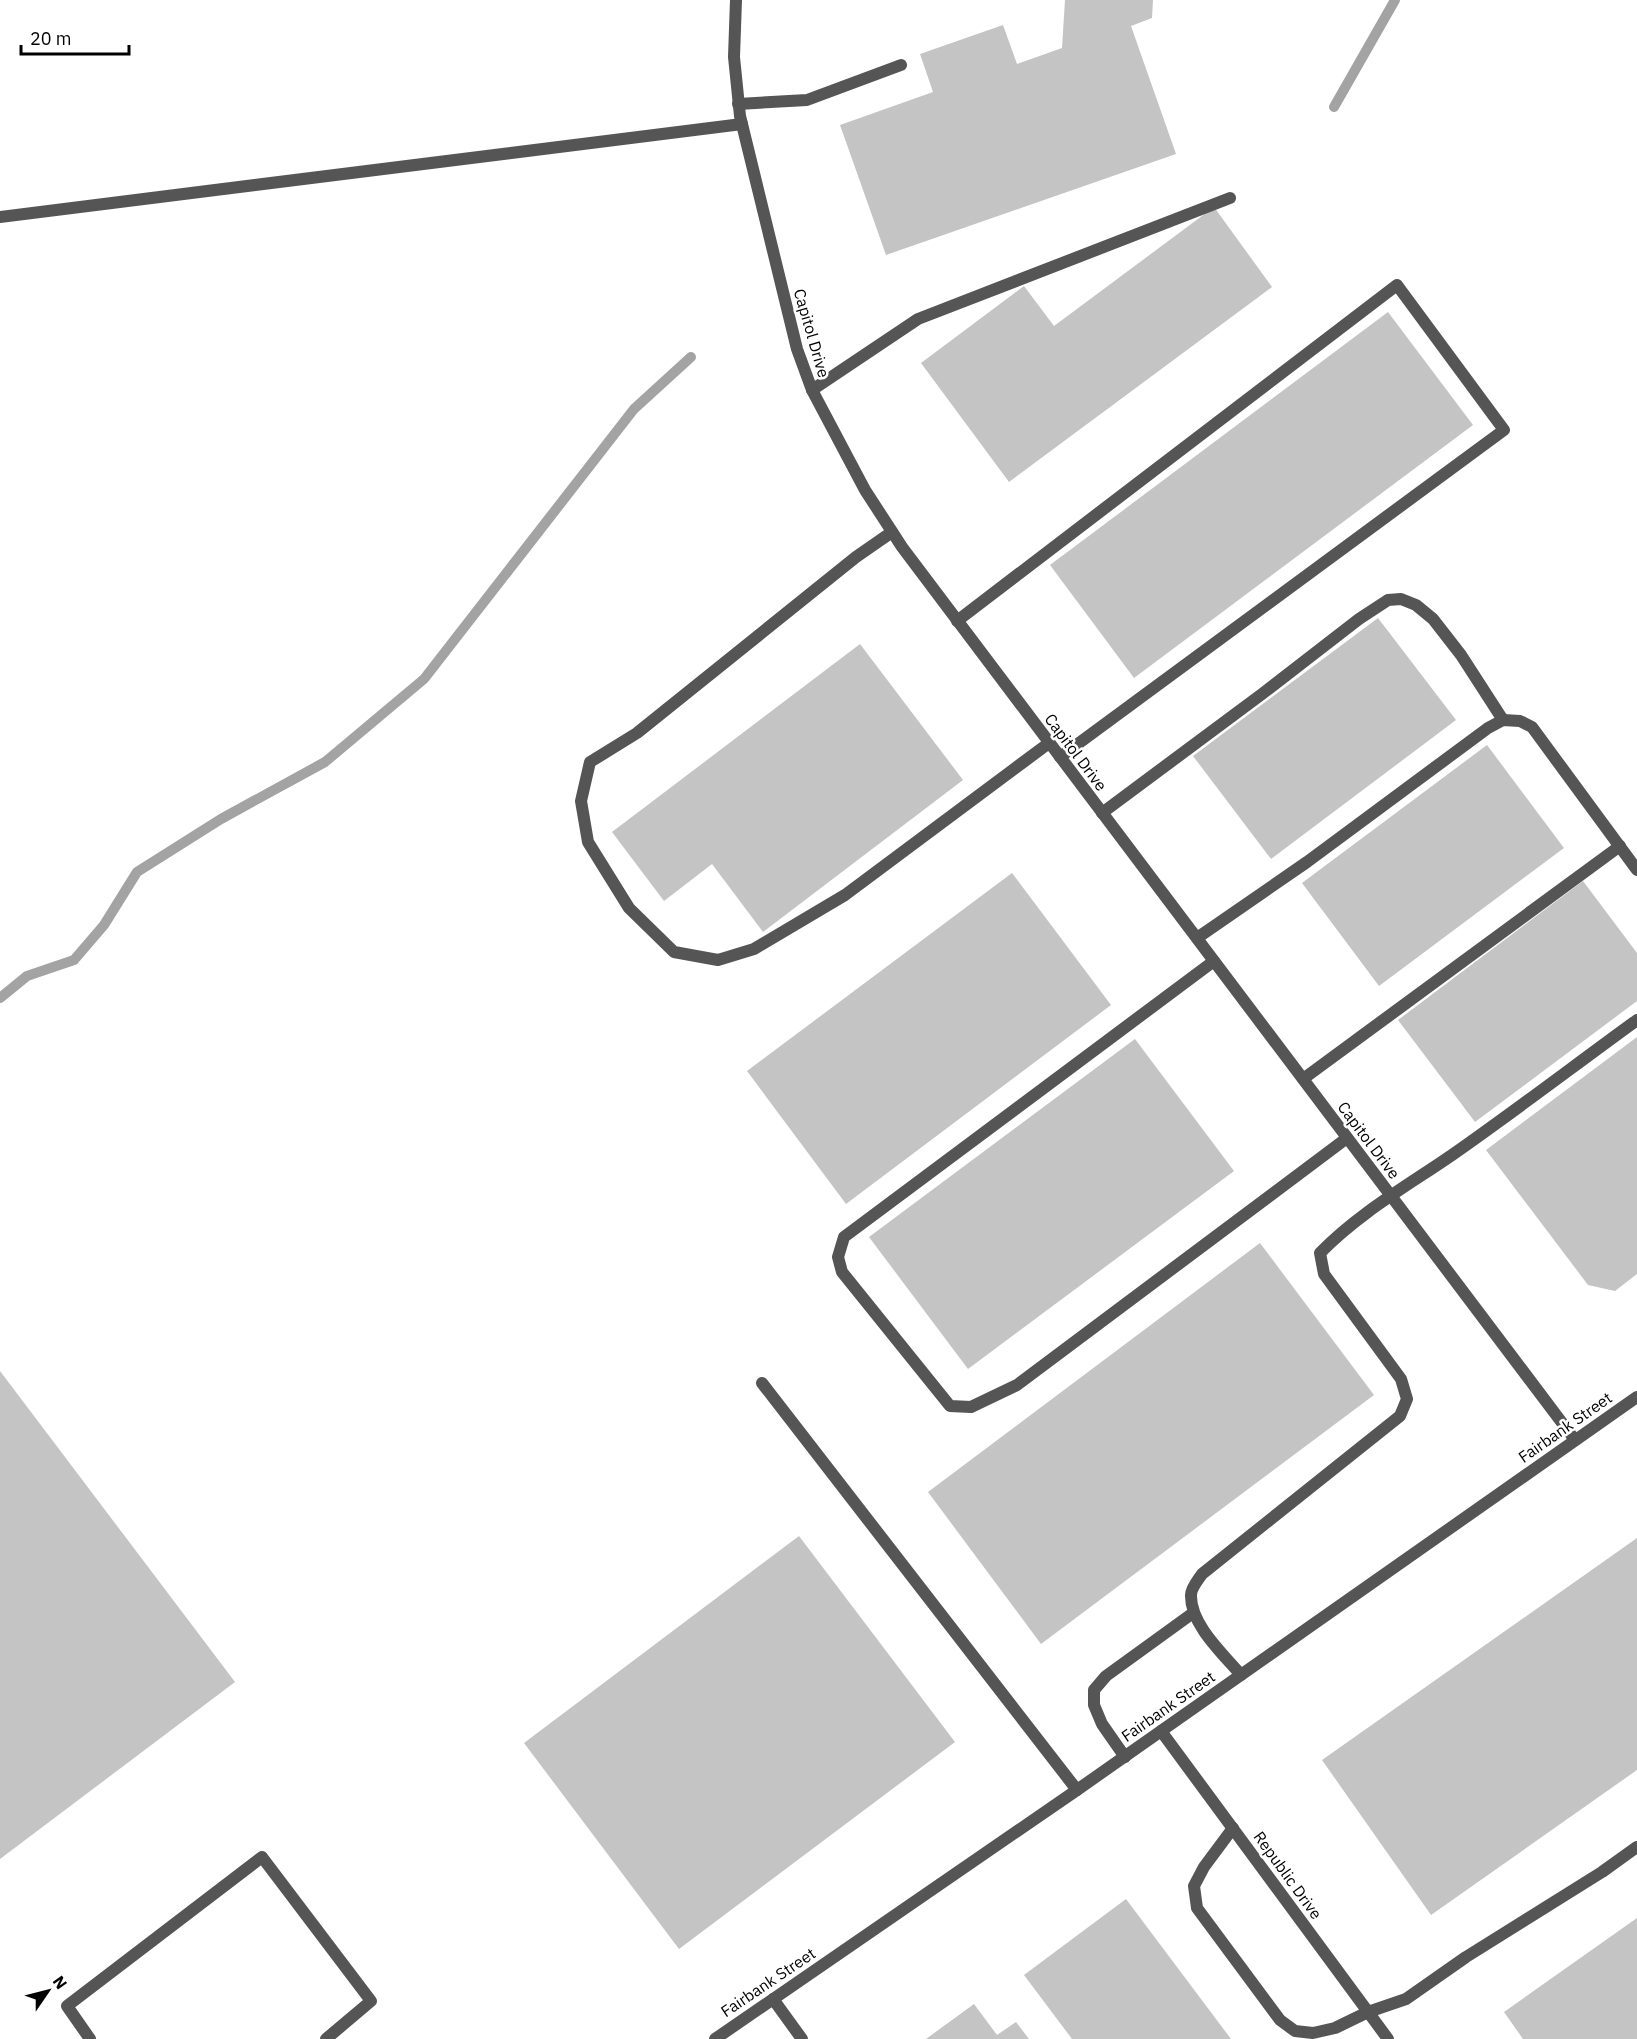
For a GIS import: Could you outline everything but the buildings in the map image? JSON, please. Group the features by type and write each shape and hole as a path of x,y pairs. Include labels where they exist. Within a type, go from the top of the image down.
{"street":[{"name":"Capitol Drive","path":"736,0 734,57 738,104 797,349 812,390 865,490 892,532 957,621 1575,1440"},
{"path":"738,104 807,100 901,65"},
{"path":"0,217 742,124"},
{"path":"812,390 918,319 1230,198"},
{"path":"957,621 1397,285 1504,430 1060,757"},
{"path":"892,532 856,556 637,732 590,762 581,801 588,842 629,908 674,952 718,960 754,949 845,895 1049,743"},
{"path":"1102,813 1359,619 1388,600 1401,599 1416,605 1433,619 1461,655 1503,720"},
{"path":"1197,938 1307,862 1466,743 1503,720 1520,721 1532,727 1637,870"},
{"path":"1303,1079 1620,846"},
{"path":"1214,961 844,1237 838,1257 842,1272 950,1406 971,1407 1017,1385 1347,1138"},
{"path":"1241,1675 1212,1642 1193,1613 1190,1592 1202,1574 1400,1416 1407,1399 1401,1379 1324,1274 1320,1252 1390,1195 1452,1155 1637,1020"},
{"path":"762,1383 1077,1790"},
{"name":"Fairbank Street","path":"715,2039 1125,1757 1637,1397"},
{"path":"1125,1757 1102,1724 1094,1705 1094,1690 1106,1676 1193,1613"},
{"name":"Republic Drive","path":"1161,1731 1388,2039"},
{"path":"1233,1828 1204,1867 1194,1886 1197,1908 1280,2020 1295,2031 1313,2033 1335,2028 1368,2012 1406,1999 1637,1847"},
{"path":"90,2039 67,2006 262,1857 371,2001 326,2039"},
{"path":"773,1999 802,2039"}],"waterway":[{"path":"1334,107 1395,0"},
{"path":"0,998 27,976 74,960 104,925 137,872 221,819 325,762 424,679 634,409 691,357"}]}
